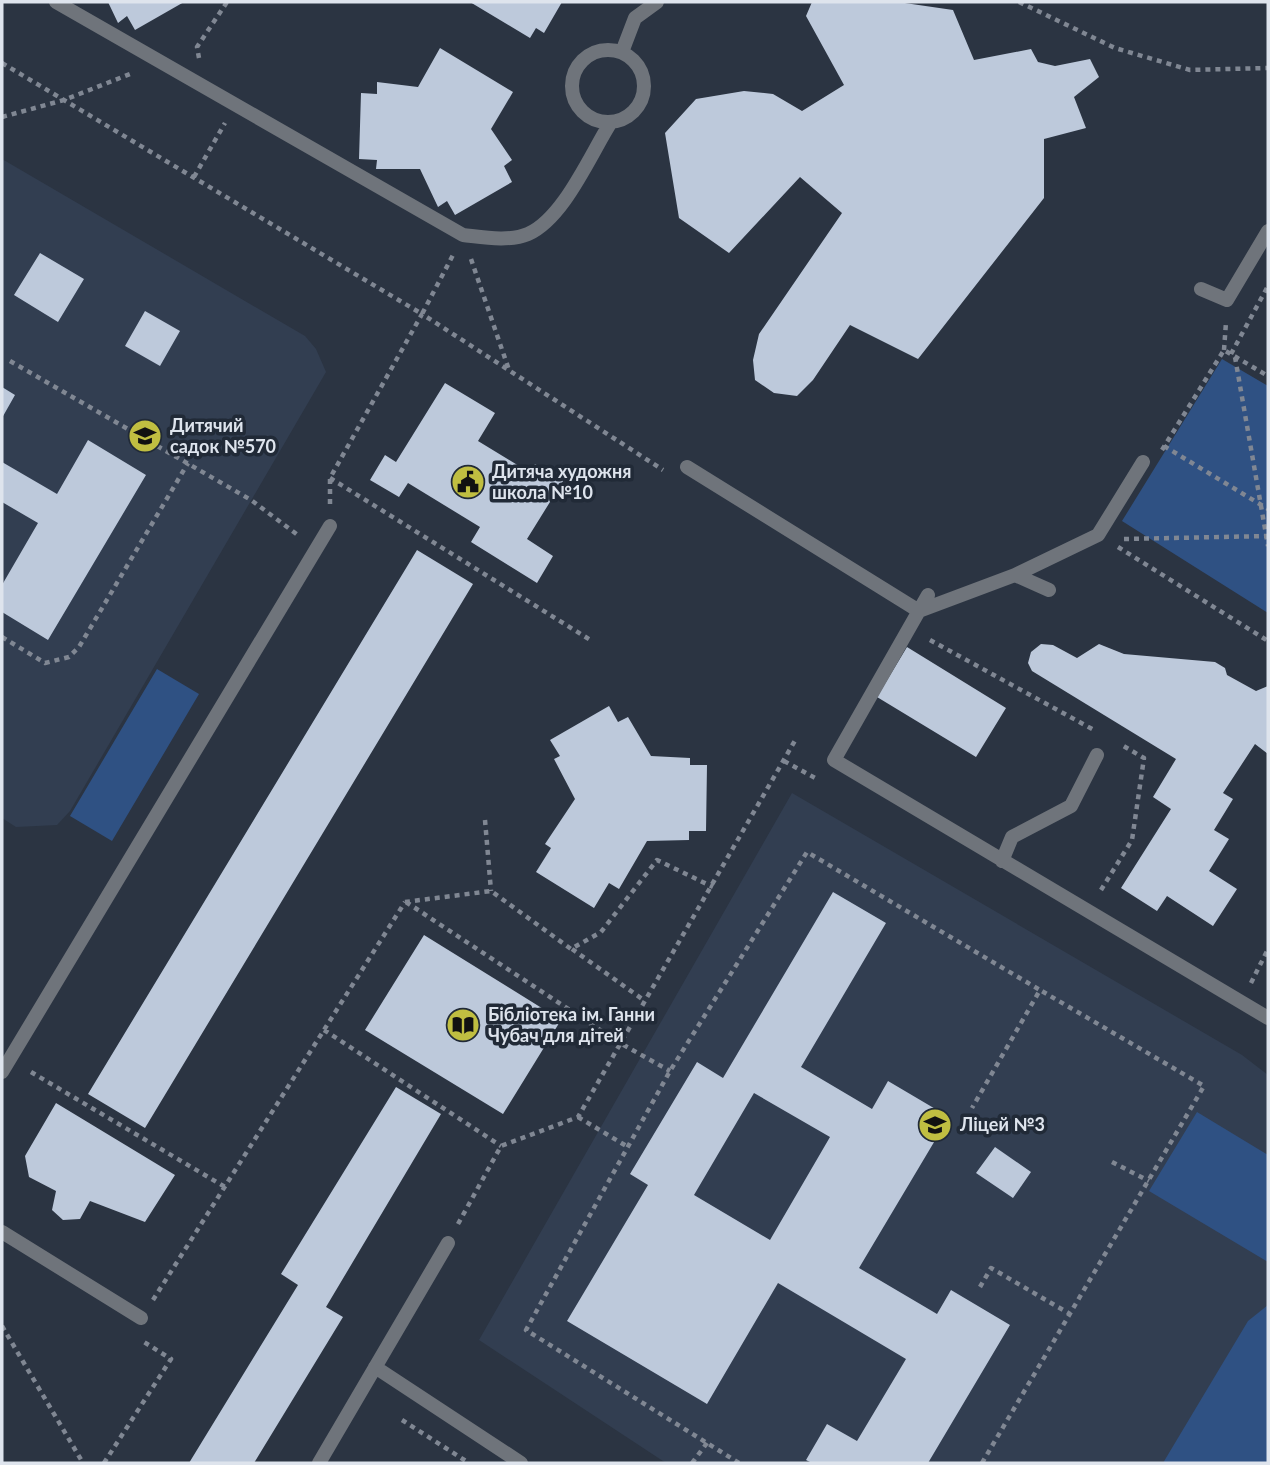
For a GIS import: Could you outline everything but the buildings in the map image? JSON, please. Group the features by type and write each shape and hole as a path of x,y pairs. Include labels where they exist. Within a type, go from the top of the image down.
{"lane":[{"path":"57,2 463,235 497,238 527,234 538,227 558,211 611,122 632,113 644,91 641,68 622,52 601,50 581,61 572,84 577,104 585,114 611,122"},
{"path":"622,52 635,18 657,2"},
{"path":"1201,289 1227,300 1268,231"},
{"path":"919,611 1015,575 1098,535 1150,460"},
{"path":"687,467 919,611"},
{"path":"4,1062 330,526"},
{"path":"1015,575 1049,590"},
{"path":"928,595 834,760 1268,1018"},
{"path":"1002,861 1012,837 1071,806 1097,755"},
{"path":"2,1232 141,1318"},
{"path":"319,1463 448,1243"},
{"path":"374,1367 521,1463"}],"path":[{"path":"1019,2 1115,48 1190,70 1268,68"},
{"path":"2,117 64,100 161,61"},
{"path":"2,63 422,314 463,235"},
{"path":"463,235 509,370"},
{"path":"1268,286 1233,355 1268,546"},
{"path":"1150,460 1164,446 1224,350 1268,376"},
{"path":"10,360 251,500 317,548"},
{"path":"1164,446 1268,509"},
{"path":"2,637 45,663 69,657 79,647 188,463"},
{"path":"330,478 592,641"},
{"path":"1119,539 1267,536"},
{"path":"1117,547 1268,641"},
{"path":"909,628 1097,732"},
{"path":"448,1243 501,1146 578,1117 713,887 797,737"},
{"path":"1099,892 1132,840 1144,758 1108,738"},
{"path":"785,761 824,783"},
{"path":"485,820 491,891"},
{"path":"739,1463 526,1330 670,1071 807,852 1204,1086 982,1463"},
{"path":"571,948 601,932 657,860 713,887"},
{"path":"405,902 491,891 645,1002"},
{"path":"104,1463 171,1359 131,1334 405,902"},
{"path":"405,902 620,1043 670,1071"},
{"path":"1250,984 1268,950"},
{"path":"972,1108 1040,990"},
{"path":"324,1030 501,1146"},
{"path":"4,1062 225,1187"},
{"path":"578,1117 628,1147"},
{"path":"1112,1162 1149,1181"},
{"path":"980,1287 991,1268 1070,1314"},
{"path":"2,1326 83,1463"},
{"path":"402,1420 469,1463"},
{"path":"692,1463 707,1443"}],"shaded area":[{"name":"Дитячий садок №570","path":"2,159 305,336 316,349 326,372 70,811 57,825 16,827 2,818"},
{"path":"1222,359 1268,386 1268,613 1122,521"},
{"path":"157,669 199,694 112,841 70,816"},
{"name":"Ліцей №3","path":"792,793 1242,1055 1268,1075 1268,1463 666,1463 479,1340"},
{"path":"1197,1112 1268,1155 1268,1262 1149,1191"},
{"path":"1268,1305 1268,1463 1163,1463 1248,1321"}],"place":[{"name":"Дитячий садок №570","path":"145,436"},
{"name":"Дитяча художня школа №10","path":"468,482"},
{"name":"Бібліотека ім. Ганни Чубач для дітей","path":"463,1025"},
{"name":"Ліцей №3","path":"935,1125"}]}
